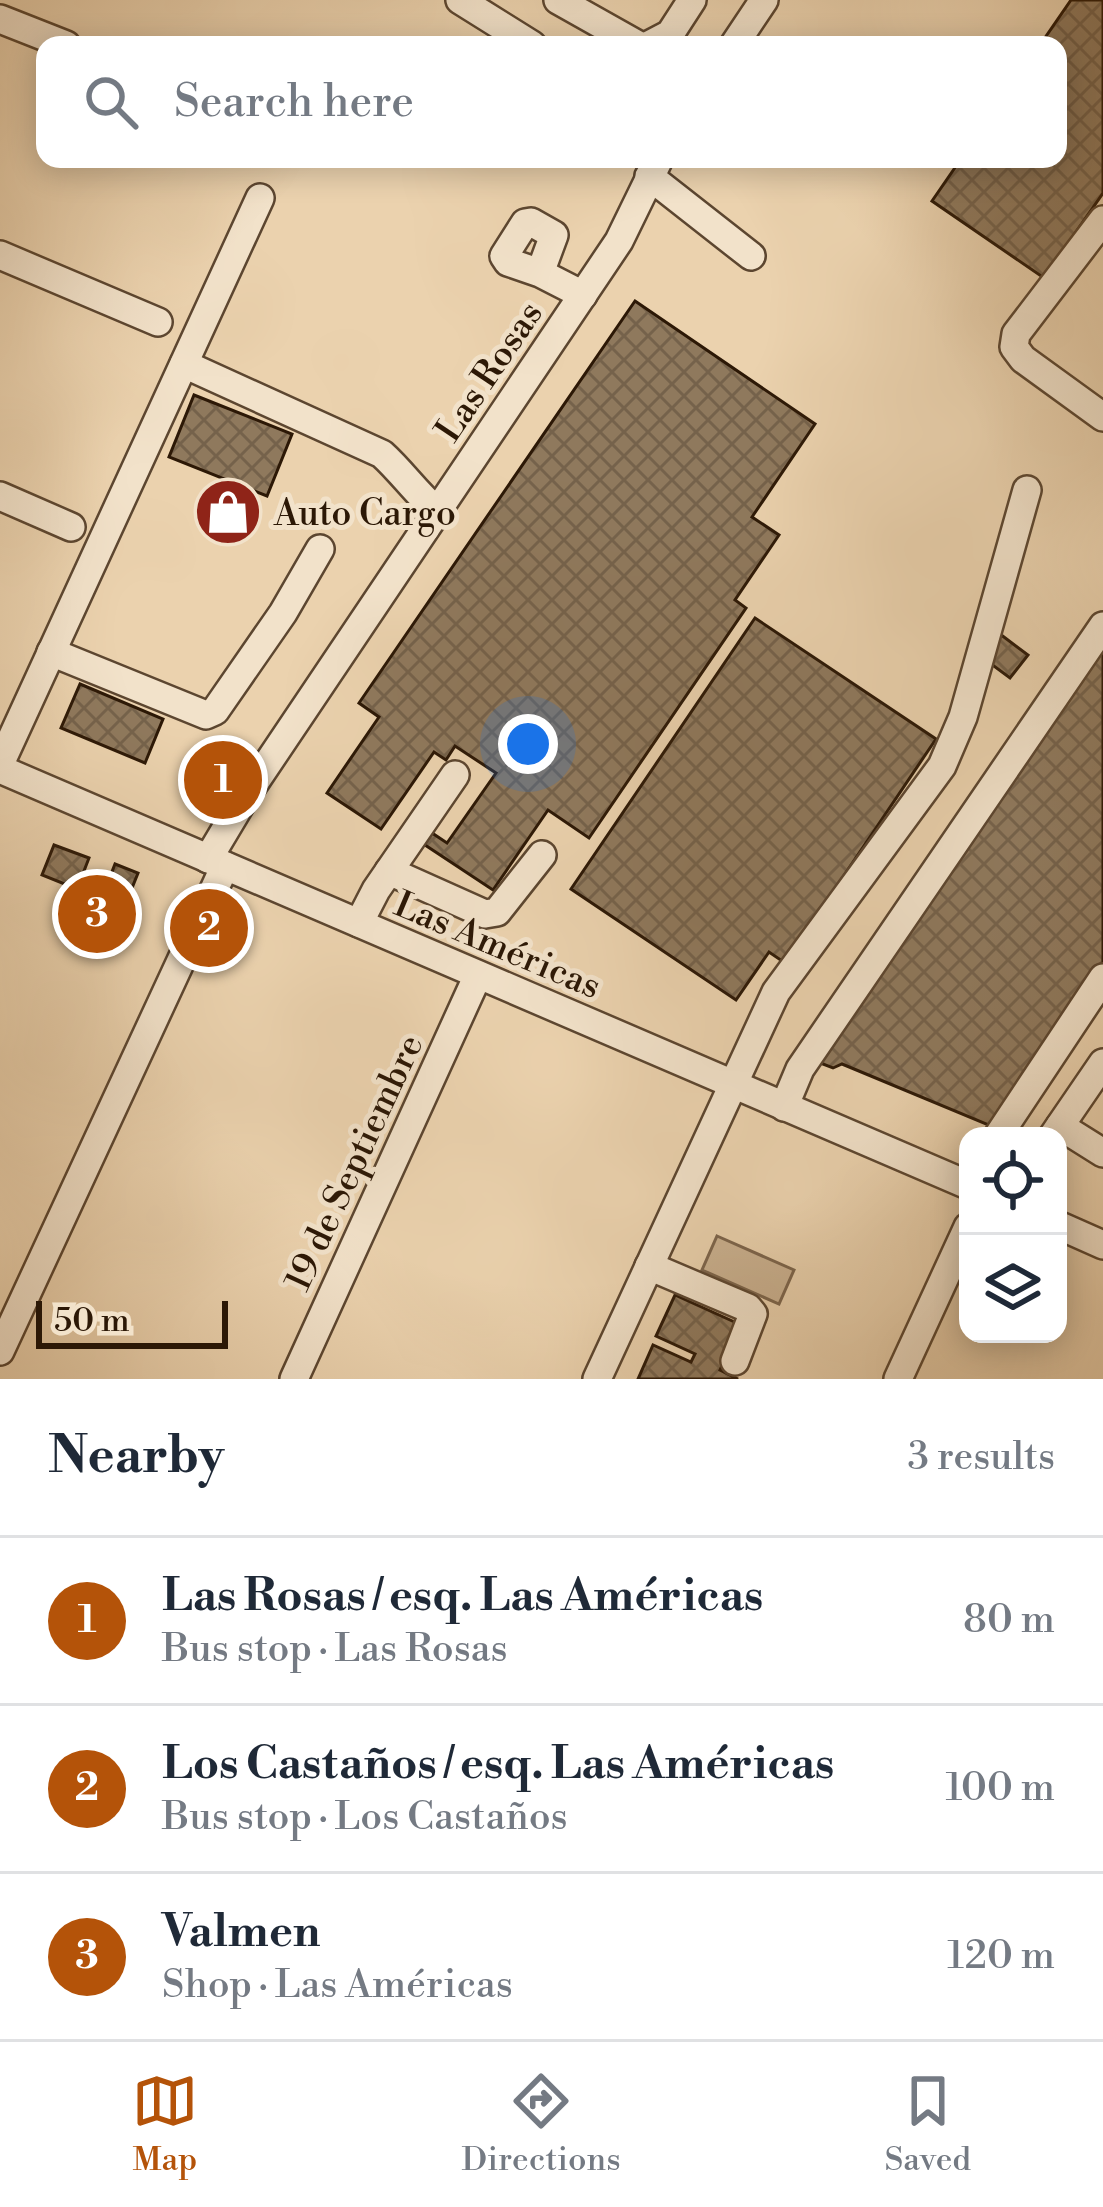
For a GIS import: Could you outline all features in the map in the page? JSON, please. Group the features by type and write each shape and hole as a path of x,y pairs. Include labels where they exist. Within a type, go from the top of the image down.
{"street":[{"path":"460,0 518,36"},
{"path":"559,0 622,36"},
{"path":"666,36 692,0"},
{"path":"740,36 764,0"},
{"path":"0,19 43,36"},
{"name":"Las Rosas","path":"0,1351 244,797 619,241 654,168"},
{"path":"655,168 751,256"},
{"path":"0,767 260,198"},
{"path":"1103,220 1016,334 1014,347 1023,359 1103,417"},
{"path":"0,256 158,322"},
{"path":"540,273 583,295"},
{"path":"184,364 382,454 436,511"},
{"path":"597,1379 776,992 943,766 963,717 969,682 1027,490"},
{"path":"0,496 71,527"},
{"path":"51,652 206,715 215,712 320,549"},
{"path":"784,1107 800,1069 1103,626"},
{"name":"Las Américas","path":"0,767 959,1179"},
{"path":"359,923 388,871 455,775"},
{"path":"388,871 485,914 497,912 542,856"},
{"name":"19 de Septiembre","path":"294,1379 478,975"},
{"path":"1004,1127 1103,978"},
{"path":"1059,1127 1103,1063"},
{"path":"1067,1136 1103,1153"},
{"path":"1067,1229 1103,1245"},
{"path":"898,1379 964,1235"},
{"path":"649,1266 748,1308 753,1314 735,1360"}],"shaded area":[{"path":"717,1236 794,1270 779,1304 702,1270"}],"building":[{"path":"1071,0 1103,0 1103,193 1044,278 932,201 955,168 1067,168 1067,36 1046,36"},
{"path":"635,301 815,424 752,517 779,535 735,600 746,608 589,838 548,810 493,890 422,843 429,831 447,843 496,773 455,746 446,760 434,752 381,829 327,793 379,717 359,703"},
{"path":"194,395 292,434 267,496 169,457"},
{"path":"755,618 936,739 785,963 769,952 736,1000 571,889"},
{"path":"1000,634 1028,655 1010,678 983,658"},
{"path":"1103,641 1103,974 999,1127 842,1064 833,1068 815,1061"},
{"path":"80,684 163,719 145,763 61,728"},
{"path":"54,845 89,858 77,889 42,875"},
{"path":"115,864 138,873 109,945 66,928 81,891 101,900"},
{"path":"675,1295 741,1325 720,1370 738,1379 638,1379 653,1345 691,1362 695,1354 656,1336"}],"place":[{"name":"Auto Cargo","path":"228,512"},
{"name":"Las Rosas / esq. Las Américas","path":"223,780"},
{"name":"Valmen","path":"97,914"},
{"name":"Los Castaños / esq. Las Américas","path":"209,928"}]}
